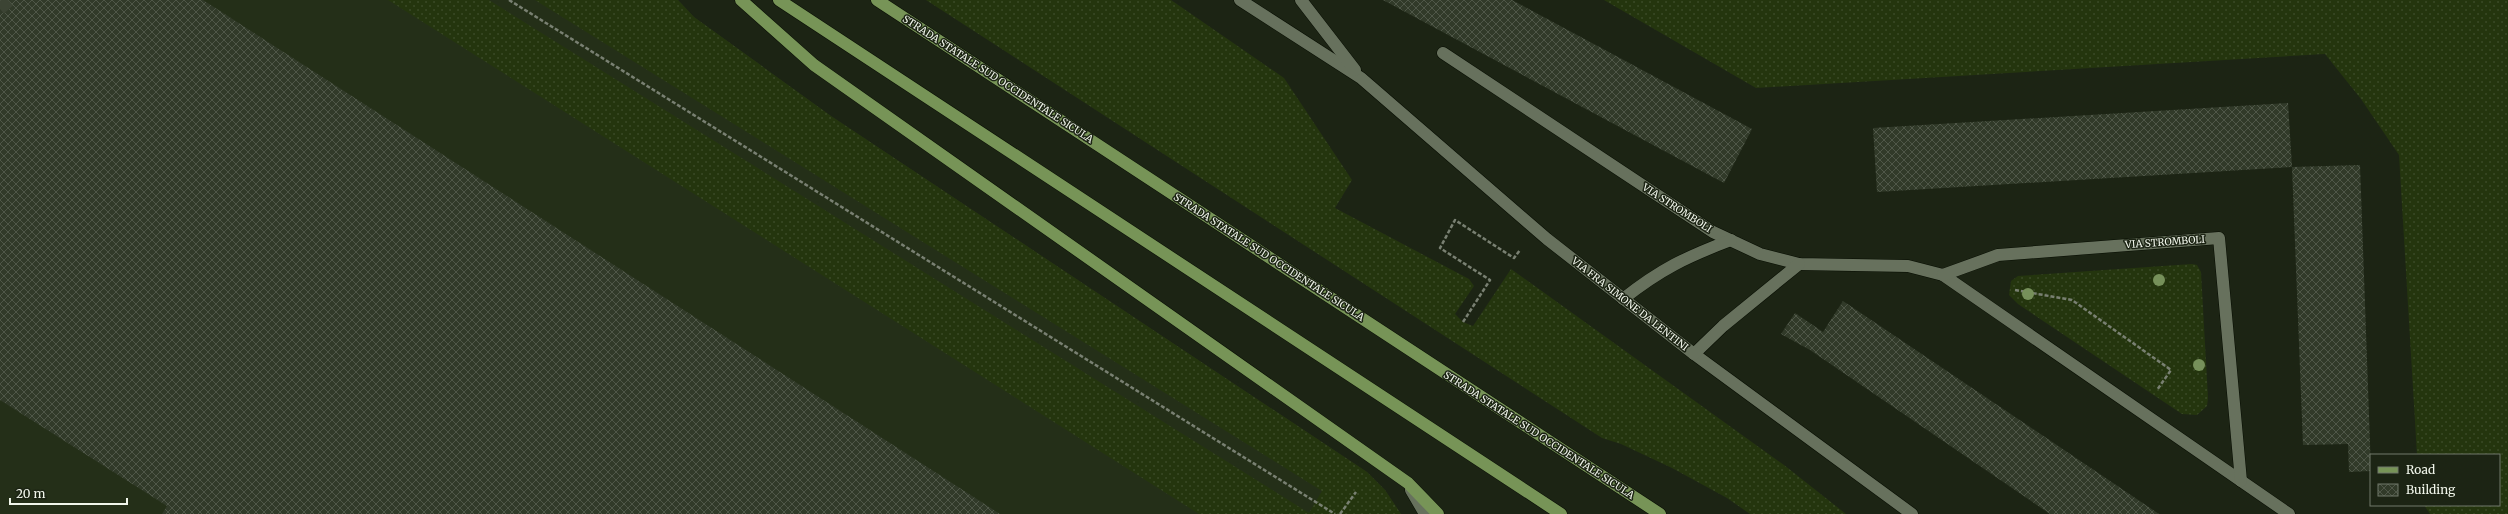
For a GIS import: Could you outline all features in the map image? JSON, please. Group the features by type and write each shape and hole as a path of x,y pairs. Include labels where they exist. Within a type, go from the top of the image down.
{"main road":[{"path":"741,0 814,65 1408,483 1438,514"},
{"path":"779,0 1561,514"},
{"name":"STRADA STATALE SUD OCCIDENTALE SICULA","path":"877,0 1660,514"}],"street":[{"path":"1240,0 1361,78"},
{"path":"1301,0 1361,78"},
{"name":"VIA STROMBOLI","path":"1443,53 1713,232 1760,254 1799,264 1908,266 1943,275 2289,514"},
{"name":"VIA FRA SIMONE DA LENTINI","path":"1361,78 1535,228 1623,299 1694,354 1912,514"},
{"name":"VIA STROMBOLI","path":"1943,275 1998,255 2219,238 2241,481"},
{"path":"1623,299 1654,274 1689,256 1731,240"},
{"path":"1694,354 1723,326 1799,264"},
{"path":"1408,483 1425,514"}],"path":[{"path":"509,0 1335,514"},
{"path":"1462,322 1490,280 1440,248 1455,220 1514,258 1535,228"},
{"path":"2008,289 2072,300 2170,370"},
{"path":"1340,514 1356,492"}],"shaded area":[{"path":"0,0 678,0 694,17 831,116 1367,472 1385,490 1401,514 0,514"},
{"path":"388,0 489,0 1309,513 1322,491 535,0 678,0 694,17 831,116 1367,472 1385,490 1401,514 1199,514"},
{"path":"926,0 1171,0 1284,78 1352,180 1335,208 1469,279 1474,286 1455,314 1463,322 1473,326 1511,269 1784,465 1846,514 1750,514 1727,498 1672,468 1621,444 1602,438"},
{"path":"1604,0 2508,0 2508,514 2430,514 2425,506 2500,506 2500,454 2417,454 2399,155 2361,99 2325,54 1756,88"},
{"path":"2192,264 2197,265 2201,272 2208,398 2207,406 2197,415 2182,414 2018,304 2009,295 2011,281 2018,276"}],"building":[{"path":"0,0 203,0 1000,514 162,514 167,506 0,400"},
{"path":"1383,0 1512,0 1752,129 1724,183"},
{"path":"2288,103 2292,167 1877,192 1873,128"},
{"path":"2360,165 2370,471 2349,472 2348,444 2303,445 2292,167"},
{"path":"1843,301 2159,514 2050,514 1810,350 1781,334 1795,313 1823,332"}],"tunnel":[{"path":"0,9 10,0"}]}
